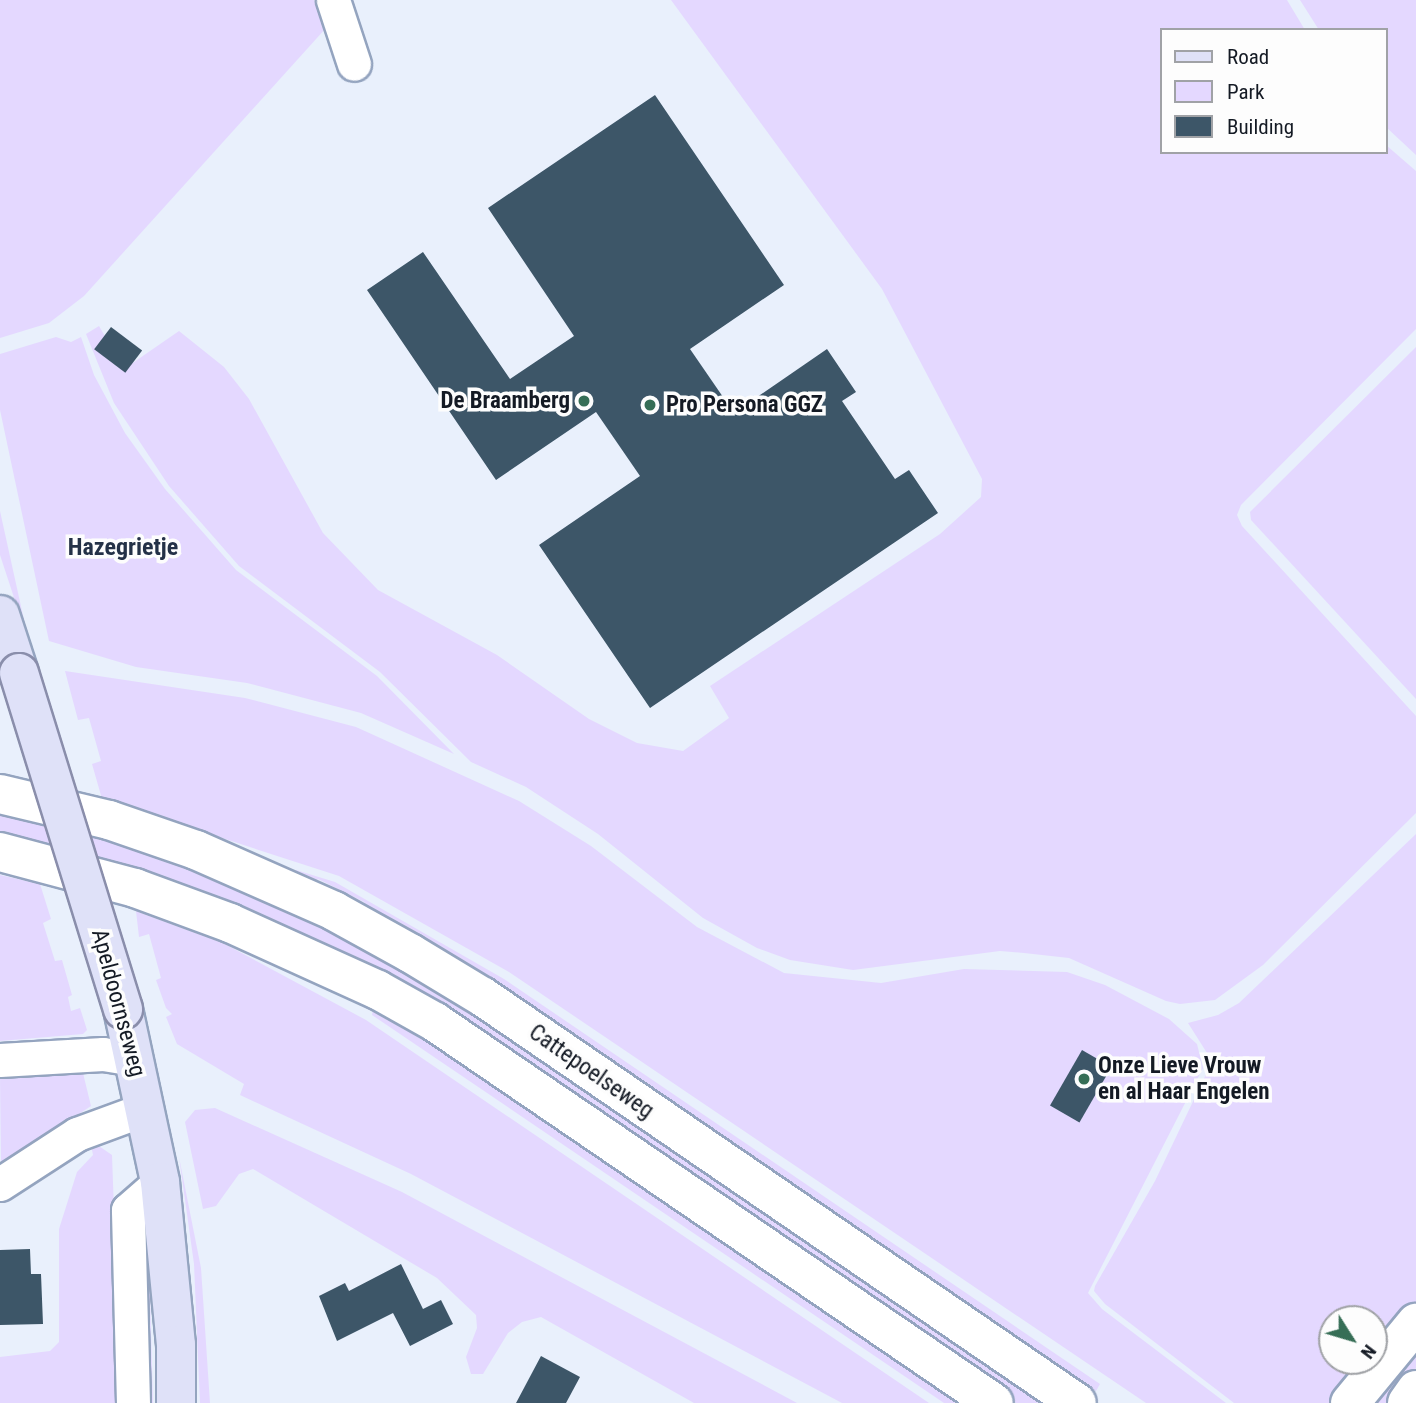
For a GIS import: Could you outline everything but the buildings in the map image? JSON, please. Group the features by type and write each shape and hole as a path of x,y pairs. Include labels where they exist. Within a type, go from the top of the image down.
{"main road":[{"name":"Apeldoornseweg","path":"0,615 123,1009 160,1182 176,1345 176,1403"}],"street":[{"path":"333,0 354,64"},
{"name":"Cattepoelseweg","path":"0,794 69,810 196,850 334,911 410,953 483,997 1077,1403"},
{"path":"69,810 75,870"},
{"name":"Cattepoelseweg","path":"0,852 75,870 243,928 435,1022 994,1403"},
{"path":"0,1060 103,1054 134,1059"},
{"path":"0,1184 77,1134 145,1109"},
{"path":"133,1403 128,1210 160,1182"},
{"path":"1350,1403 1416,1323"},
{"path":"1407,1403 1416,1390"}],"green space":[{"path":"0,0 314,0 326,28 84,296 49,323 0,338"},
{"path":"671,0 1287,0 1304,28 1160,28 1160,154 1388,154 1388,147 1416,171 1416,329 1241,505 1237,515 1242,526 1416,716 1416,813 1263,965 1215,1000 1180,1004 1166,1001 1069,958 1000,951 853,970 790,960 757,948 703,918 598,834 526,787 471,762 380,672 239,566 169,486 114,403 86,334 99,326 124,369 179,331 224,367 249,399 323,533 378,590 497,655 589,719 637,743 683,751 729,718 710,686 940,534 981,497 982,479 882,289"},
{"path":"1300,0 1416,0 1416,155 1388,129 1388,28 1318,28"},
{"path":"56,337 71,342 81,337 94,375 125,433 165,489 236,570 377,676 454,754 361,713 247,683 136,667 49,641 0,410 0,354"},
{"path":"1416,347 1416,699 1251,520 1250,512"},
{"path":"0,511 24,620 27,637 0,555"},
{"path":"65,671 245,698 356,727 519,801 591,846 697,927 784,973 881,983 964,969 1067,972 1105,985 1169,1019 1197,1044 1203,1068 1088,1293 1102,1309 1226,1403 1146,1403 509,972 339,876 102,799 92,764 101,761 89,718 78,720"},
{"path":"0,810 52,823 54,853 0,841"},
{"path":"86,825 183,858 401,962 1056,1403 1016,1403 590,1112 89,862"},
{"path":"1416,834 1416,1306 1388,1339 1388,1305 1318,1305 1318,1375 1358,1375 1334,1403 1234,1403 1105,1304 1094,1291 1155,1181 1208,1070 1207,1053 1188,1023 1218,1015 1239,1003"},
{"path":"296,870 335,882 504,979 1100,1384 1096,1391 601,1052 370,917 364,902 318,879 309,889 291,879"},
{"path":"0,875 40,884 51,919 43,923 55,961 62,960 72,995 68,997 71,1011 80,1008 87,1030 83,1034 0,1041"},
{"path":"136,911 223,943 366,1020 929,1403 842,1403 411,1174 240,1095 244,1084 177,1044 166,1017 172,1014 166,1008 156,980 161,978 149,934 139,937"},
{"path":"373,1009 424,1039 958,1403 944,1403 372,1015"},
{"path":"83,1073 91,1106 1,1166 0,1077"},
{"path":"215,1108 402,1192 797,1403 694,1403 541,1317 522,1322 508,1333 483,1374 471,1374 466,1357 477,1328 476,1315 437,1278 253,1169 239,1174 216,1206 203,1209 185,1122 195,1110"},
{"path":"90,1140 112,1155 121,1403 0,1403 0,1357 50,1351 59,1342 59,1229 77,1172 93,1155"},
{"path":"179,1157 201,1268 210,1403 200,1403 194,1264"},
{"path":"143,1232 150,1296 153,1403 145,1403"},
{"path":"1416,1344 1416,1368 1389,1403 1367,1403"}],"place":[{"name":"De Braamberg","path":"584,401"},
{"name":"Pro Persona GGZ","path":"650,405"},
{"name":"Onze Lieve Vrouw en al Haar Engelen","path":"1084,1079"}],"district":[{"name":"Hazegrietje","path":"123,548"}]}
